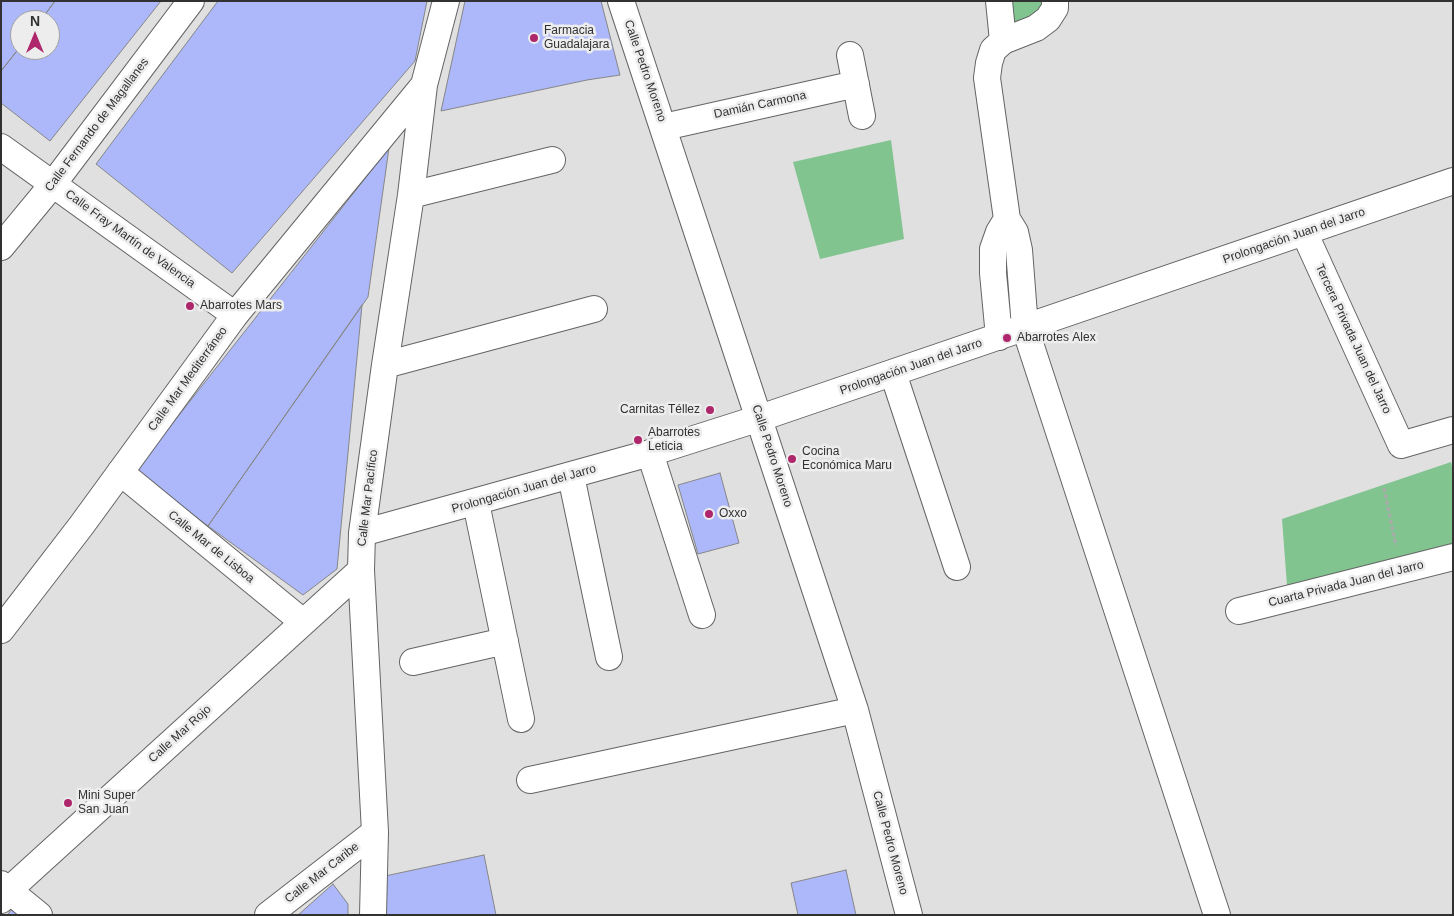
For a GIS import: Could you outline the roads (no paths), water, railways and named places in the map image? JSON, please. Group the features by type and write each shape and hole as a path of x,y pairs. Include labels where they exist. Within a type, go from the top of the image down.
{"street":[{"name":"Calle Fernando de Magallanes","path":"1,247 53,184 191,1"},
{"name":"Calle Mar Mediterráneo","path":"1,630 81,526 235,315 424,85 446,1"},
{"name":"Calle Pedro Moreno","path":"621,1 855,710 909,915"},
{"path":"999,1 1003,41"},
{"path":"1055,1 1055,8 1048,19 1036,28 1003,41 993,50 987,78 1007,219 1016,232 1019,250 1025,328 1217,915"},
{"path":"850,55 862,116"},
{"name":"Damián Carmona","path":"664,127 856,84"},
{"name":"Calle Mar Pacífico","path":"373,915 375,832 361,570 362,533 411,195 424,85"},
{"name":"Calle Fray Martín de Valencia","path":"1,147 235,315"},
{"path":"411,195 552,160"},
{"name":"Prolongación Juan del Jarro","path":"362,533 571,476 760,418 1453,182"},
{"path":"999,337 992,273 993,249 999,232 1007,219"},
{"name":"Tercera Privada Juan del Jarro","path":"1304,232 1401,445 1452,432"},
{"path":"385,365 594,309"},
{"path":"894,373 957,567"},
{"path":"650,453 702,616"},
{"name":"Calle Mar de Lisboa","path":"120,472 303,622"},
{"path":"571,476 609,657"},
{"path":"476,503 521,719"},
{"name":"Cuarta Privada Juan del Jarro","path":"1239,611 1453,557"},
{"name":"Calle Mar Rojo","path":"4,891 361,570"},
{"path":"413,662 505,641"},
{"path":"530,780 855,710"},
{"name":"Calle Mar Caribe","path":"268,915 375,832"},
{"path":"4,891 39,915"}],"place":[{"name":"Farmacia Guadalajara","path":"534,38"},
{"name":"Abarrotes Mars","path":"190,306"},
{"name":"Abarrotes Alex","path":"1007,338"},
{"name":"Carnitas Téllez","path":"710,410"},
{"name":"Abarrotes Leticia","path":"638,440"},
{"name":"Cocina Económica Maru","path":"792,459"},
{"name":"Oxxo","path":"709,514"},
{"name":"Mini Super San Juan","path":"68,803"}]}
